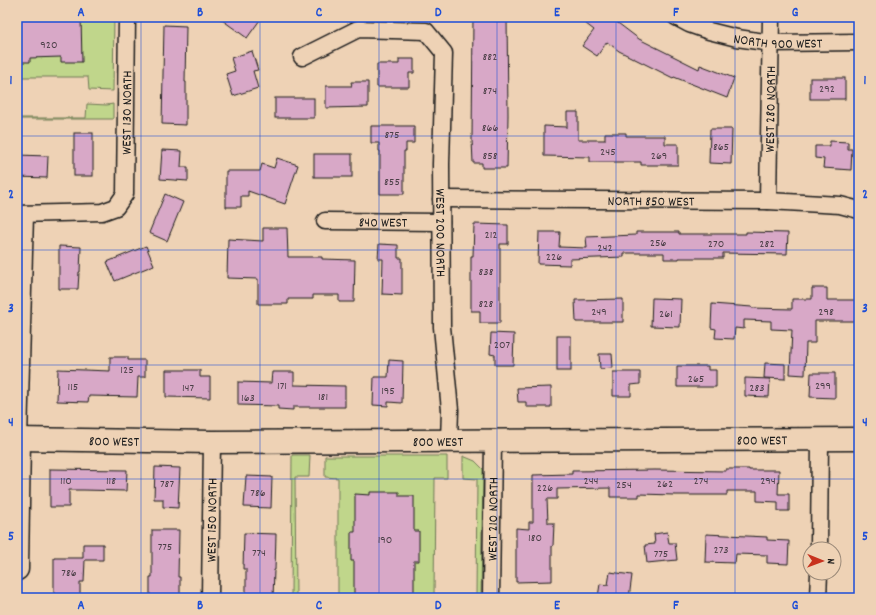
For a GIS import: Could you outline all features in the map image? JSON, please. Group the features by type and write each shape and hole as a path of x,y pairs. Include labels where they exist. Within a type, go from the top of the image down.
{"street":[{"name":"WEST 130 NORTH","path":"21,214 102,212 116,207 125,194 127,17"},
{"name":"NORTH 900 WEST","path":"676,17 689,24 708,31 737,38 771,42 859,42"},
{"name":"WEST 280 NORTH","path":"768,201 771,17"},
{"name":"WEST 200 NORTH","path":"358,23 426,31 444,53 441,199 442,328 450,410 449,441"},
{"path":"302,57 358,23"},
{"name":"NORTH 850 WEST","path":"441,199 768,201 840,205 859,210"},
{"path":"17,569 21,214"},
{"name":"840 WEST","path":"325,221 441,222"},
{"name":"800 WEST","path":"18,439 212,442 859,439"},
{"path":"819,541 820,439"},
{"name":"WEST 210 NORTH","path":"491,598 493,441"},
{"name":"WEST 150 NORTH","path":"210,598 212,442"},
{"path":"818,598 819,581"}],"green space":[{"path":"17,17 114,17 113,91 89,90 88,77 17,77"},
{"path":"87,104 113,104 113,119 17,119 86,118"},
{"path":"292,455 310,455 309,477 295,477 296,598 291,598"},
{"path":"325,456 447,456 447,478 435,478 434,598 338,598 338,478 325,477"},
{"path":"463,456 475,461 483,469 481,598 476,598 477,479 463,478"}],"building":[{"path":"17,17 81,17 82,62 61,62 61,57 30,58 30,62 17,62"},
{"path":"218,17 262,17 247,38"},
{"path":"473,17 507,17 507,168 482,168 482,163 473,163"},
{"path":"577,17 610,17 639,39 699,69 700,65 734,78 727,98 674,77 673,78 619,51 607,42 597,56 582,46 594,30"},
{"path":"164,25 186,26 186,125 162,124"},
{"path":"252,51 258,70 253,71 258,88 233,96 226,74 235,71 231,58"},
{"path":"399,59 414,59 414,73 409,73 409,87 377,87 377,64 399,64"},
{"path":"810,78 845,78 845,99 810,99"},
{"path":"351,82 368,82 368,107 326,108 326,86 352,86"},
{"path":"275,98 314,98 314,118 275,118"},
{"path":"567,112 578,112 578,140 605,140 605,133 626,133 626,136 665,136 665,144 678,144 678,165 641,165 641,162 590,162 590,157 544,156 544,126 567,127"},
{"path":"371,126 414,126 414,143 406,143 406,151 404,151 404,194 380,194 379,143 371,143"},
{"path":"710,129 732,129 731,164 709,163"},
{"path":"74,133 93,133 93,176 74,176"},
{"path":"830,141 848,142 848,149 852,149 851,170 823,168 824,159 815,158 815,146 830,146"},
{"path":"162,150 182,151 181,167 188,167 188,181 160,179"},
{"path":"314,154 352,154 352,177 314,177"},
{"path":"17,155 48,156 47,178 17,177"},
{"path":"277,158 298,165 285,204 248,191 248,196 241,196 241,207 226,207 226,171 260,171 262,164 274,168"},
{"path":"165,194 183,202 167,241 149,233"},
{"path":"474,224 508,225 508,244 500,244 500,323 480,323 480,311 471,311 471,256 473,256"},
{"path":"263,228 287,228 288,257 322,257 322,259 355,260 354,302 339,302 339,295 313,295 313,299 288,299 288,304 258,304 258,279 227,278 228,239 263,241"},
{"path":"539,232 560,232 559,247 587,248 586,237 636,235 636,232 679,232 679,234 746,234 746,232 788,233 787,254 723,253 723,258 664,259 664,253 624,253 624,257 570,259 570,265 538,264"},
{"path":"379,244 398,245 398,258 402,258 402,295 382,294 383,259 378,259"},
{"path":"59,246 81,247 78,289 59,289"},
{"path":"146,246 154,265 115,281 107,262"},
{"path":"812,288 827,288 827,300 859,300 859,321 815,321 815,343 806,343 805,375 790,374 792,330 771,329 771,321 744,320 744,329 735,328 734,339 715,338 716,329 711,328 712,304 752,308 792,309 792,299 812,299"},
{"path":"652,298 681,299 680,327 651,326"},
{"path":"623,299 623,322 576,322 575,300"},
{"path":"491,333 514,334 513,365 495,365 495,355 490,354"},
{"path":"557,336 571,336 571,371 557,371"},
{"path":"599,354 612,354 613,368 600,369"},
{"path":"110,357 128,357 128,360 145,360 145,377 138,377 137,397 89,396 88,402 57,401 58,369 110,371"},
{"path":"389,360 403,361 402,403 388,402 388,406 373,405 374,377 388,377"},
{"path":"765,363 785,364 785,379 764,378"},
{"path":"677,366 708,366 708,370 716,370 716,387 677,387"},
{"path":"166,370 200,370 200,377 210,377 210,398 166,397"},
{"path":"272,372 294,372 294,385 345,386 345,407 293,407 293,410 278,409 278,406 238,405 238,382 271,383"},
{"path":"613,372 640,372 640,384 631,385 631,396 613,396"},
{"path":"811,373 835,373 835,398 810,397"},
{"path":"745,378 770,379 769,397 745,396"},
{"path":"551,387 551,407 526,407 526,402 518,402 517,388"},
{"path":"155,467 180,468 178,508 163,507 163,499 154,499"},
{"path":"50,469 127,470 126,491 69,490 69,507 50,507"},
{"path":"726,469 779,470 778,494 789,494 789,511 778,511 778,502 757,501 757,491 727,491 727,495 639,494 639,497 610,497 610,488 557,489 557,499 547,499 548,523 554,523 552,546 552,581 516,582 516,528 529,529 529,522 533,522 533,475 572,474 572,471 726,471"},
{"path":"246,476 272,477 271,508 244,507"},
{"path":"370,492 399,492 399,496 414,496 414,531 419,531 419,561 414,561 414,598 354,598 354,561 351,561 351,532 355,532 355,494 370,495"},
{"path":"152,530 179,530 178,577 180,577 180,597 150,598 150,577 152,577"},
{"path":"667,532 669,543 675,543 677,560 647,563 645,545 655,544 654,534"},
{"path":"244,533 276,534 273,598 246,598 246,569 243,569"},
{"path":"706,534 767,537 767,540 789,541 788,564 767,563 767,555 736,554 735,563 705,562"},
{"path":"83,544 103,544 103,560 85,560 84,582 80,582 80,597 54,596 54,558 83,558"},
{"path":"610,572 632,575 629,598 598,597 600,584 608,585"}]}
